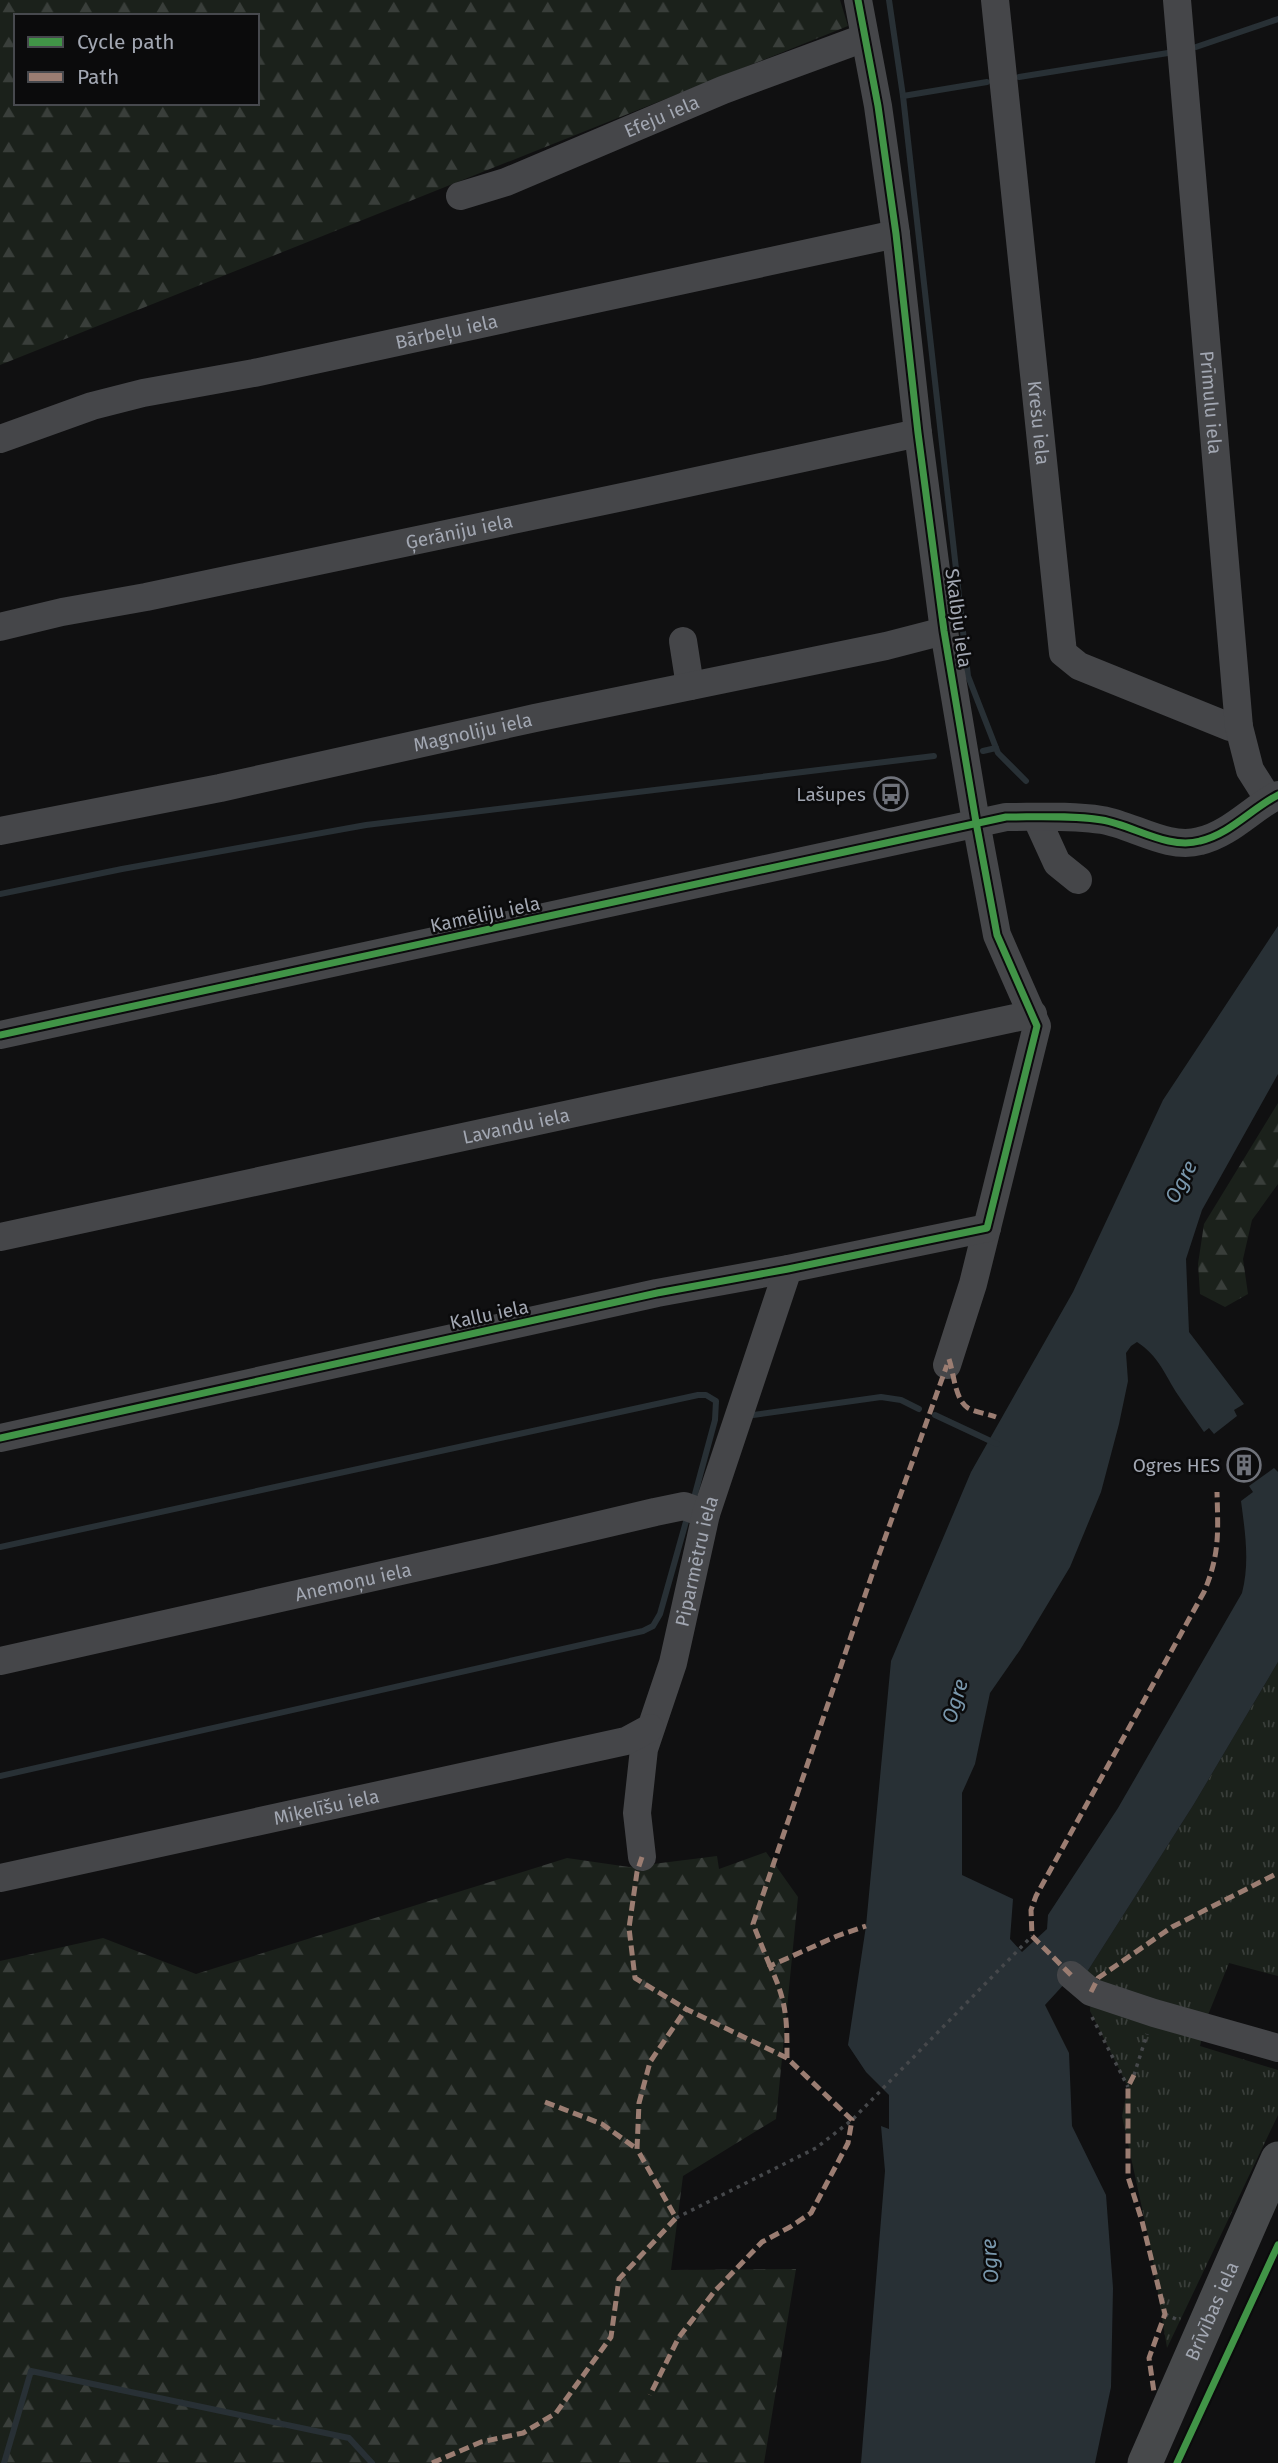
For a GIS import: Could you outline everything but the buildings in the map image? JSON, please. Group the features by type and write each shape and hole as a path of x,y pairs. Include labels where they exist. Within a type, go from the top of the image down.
{"main road":[{"name":"Brīvības iela","path":"1145,2463 1278,2159"}],"street":[{"name":"Skalbju iela","path":"858,0 896,234 944,631 976,822 997,935 1037,1026 973,1284 947,1365"},
{"name":"Krešu iela","path":"995,0 1063,653 1079,666 1230,727 1239,727"},
{"name":"Prīmulu iela","path":"1177,0 1239,727 1250,770 1274,797"},
{"name":"Efeju iela","path":"460,196 506,182 723,90 864,38"},
{"name":"Bārbeļu iela","path":"0,439 92,406 143,393 254,373 896,234"},
{"name":"Ģerāniju iela","path":"0,627 918,433"},
{"name":"Magnoliju iela","path":"0,831 219,788 886,646 944,631"},
{"path":"682,641 690,686"},
{"name":"Kamēliju iela","path":"0,1035 1006,817 1102,820 1166,840 1199,842 1239,822 1274,797"},
{"path":"1036,817 1057,863 1078,880"},
{"name":"Lavandu iela","path":"0,1237 1033,1014"},
{"name":"Kallu iela","path":"0,1438 657,1293 987,1228"},
{"name":"Piparmētru iela","path":"642,1857 637,1813 644,1749 673,1663 706,1514 788,1269"},
{"name":"Anemoņu iela","path":"0,1661 655,1512 684,1506 706,1514"},
{"name":"Miķelīšu iela","path":"0,1878 626,1741 650,1728"},
{"path":"1081,1983 1154,2013 1278,2048"}],"path":[{"path":"676,2218 816,2148 852,2120 1032,1936"},
{"path":"1081,1983 1090,2011 1128,2087"},
{"path":"1134,2075 1148,2030"}],"green space":[{"path":"0,0 840,0 848,26 0,365"},
{"path":"1278,1103 1278,1184 1252,1220 1243,1259 1248,1294 1225,1307 1200,1294 1198,1264 1204,1224"},
{"path":"1278,1662 1278,1976 1229,1963 1208,2015 1200,2046 1278,2070 1278,2115 1167,2348 1150,2245 1122,2116 1128,2087 1090,2011 1091,1992 1087,1972 1194,1804"},
{"path":"766,1852 798,1897 776,2119 683,2176 671,2270 796,2269 764,2463 0,2463 0,1961 103,1938 196,1974 567,1858 629,1867 717,1856 719,1869"}],"water":[{"name":"Ogre","path":"1278,926 1278,1074 1202,1210 1186,1259 1189,1332 1244,1404 1234,1410 1237,1416 1214,1434 1209,1428 1204,1432 1145,1347 1137,1342 1131,1346 1126,1353 1128,1381 1101,1492 1070,1567 1020,1650 990,1693 975,1764 962,1793 962,1875 1013,1899 1010,1939 1022,1952 1047,1929 1048,1915 1118,1808 1242,1593 1246,1558 1241,1501 1253,1492 1249,1486 1274,1468 1278,1472 1278,1662 1194,1804 1087,1972 1067,1981 1045,2005 1069,2053 1072,2126 1106,2195 1113,2288 1111,2387 1095,2463 861,2463 885,2171 881,2126 889,2129 889,2095 866,2072 848,2045 866,1926 891,1661 971,1472 1073,1292 1163,1100"}],"waterway":[{"path":"889,0 903,96 968,676 998,753 1026,781"},
{"path":"1196,47 1278,19"},
{"path":"1019,77 1168,53"},
{"path":"903,96 987,82"},
{"path":"983,751 996,748"},
{"path":"0,894 366,825 934,756"},
{"path":"0,1547 706,1395 716,1401 715,1420 695,1494"},
{"path":"746,1416 881,1397 901,1400 919,1409"},
{"path":"935,1415 997,1444"},
{"path":"0,1776 643,1631 653,1626 660,1614 687,1518"},
{"path":"4,2463 31,2371 349,2438 372,2463"}],"marked path":[{"path":"949,1359 958,1393 964,1404 968,1408 996,1417"},
{"path":"770,1966 753,1924 876,1563 947,1365"},
{"path":"1071,1975 1032,1936 1031,1910 1036,1896 1204,1592 1215,1554 1218,1531 1217,1492"},
{"path":"642,1857 637,1872 629,1928 635,1978 686,2009 787,2058 852,2120 848,2143 811,2213 762,2242 714,2292 679,2337 650,2395"},
{"path":"1091,1992 1098,1978 1172,1927 1278,1873"},
{"path":"787,2058 785,2011 770,1966 866,1926"},
{"path":"432,2463 481,2442 523,2433 556,2413 611,2337 619,2279 676,2218 637,2149 639,2103 650,2062 686,2009"},
{"path":"1134,2075 1128,2087 1128,2177 1165,2314 1149,2358 1154,2392"},
{"path":"545,2102 602,2124 637,2149"}],"cycle path":[{"path":"0,1438 657,1293 987,1228 1037,1026 997,935 976,822 944,631 878,106 858,0"},
{"path":"0,1035 1006,817 1090,818 1114,823 1163,840 1188,843 1200,841 1221,833 1278,795"},
{"path":"1177,2463 1278,2245"}],"place":[{"name":"Lašupes","path":"891,794"},
{"name":"Ogres HES","path":"1244,1465"}]}
